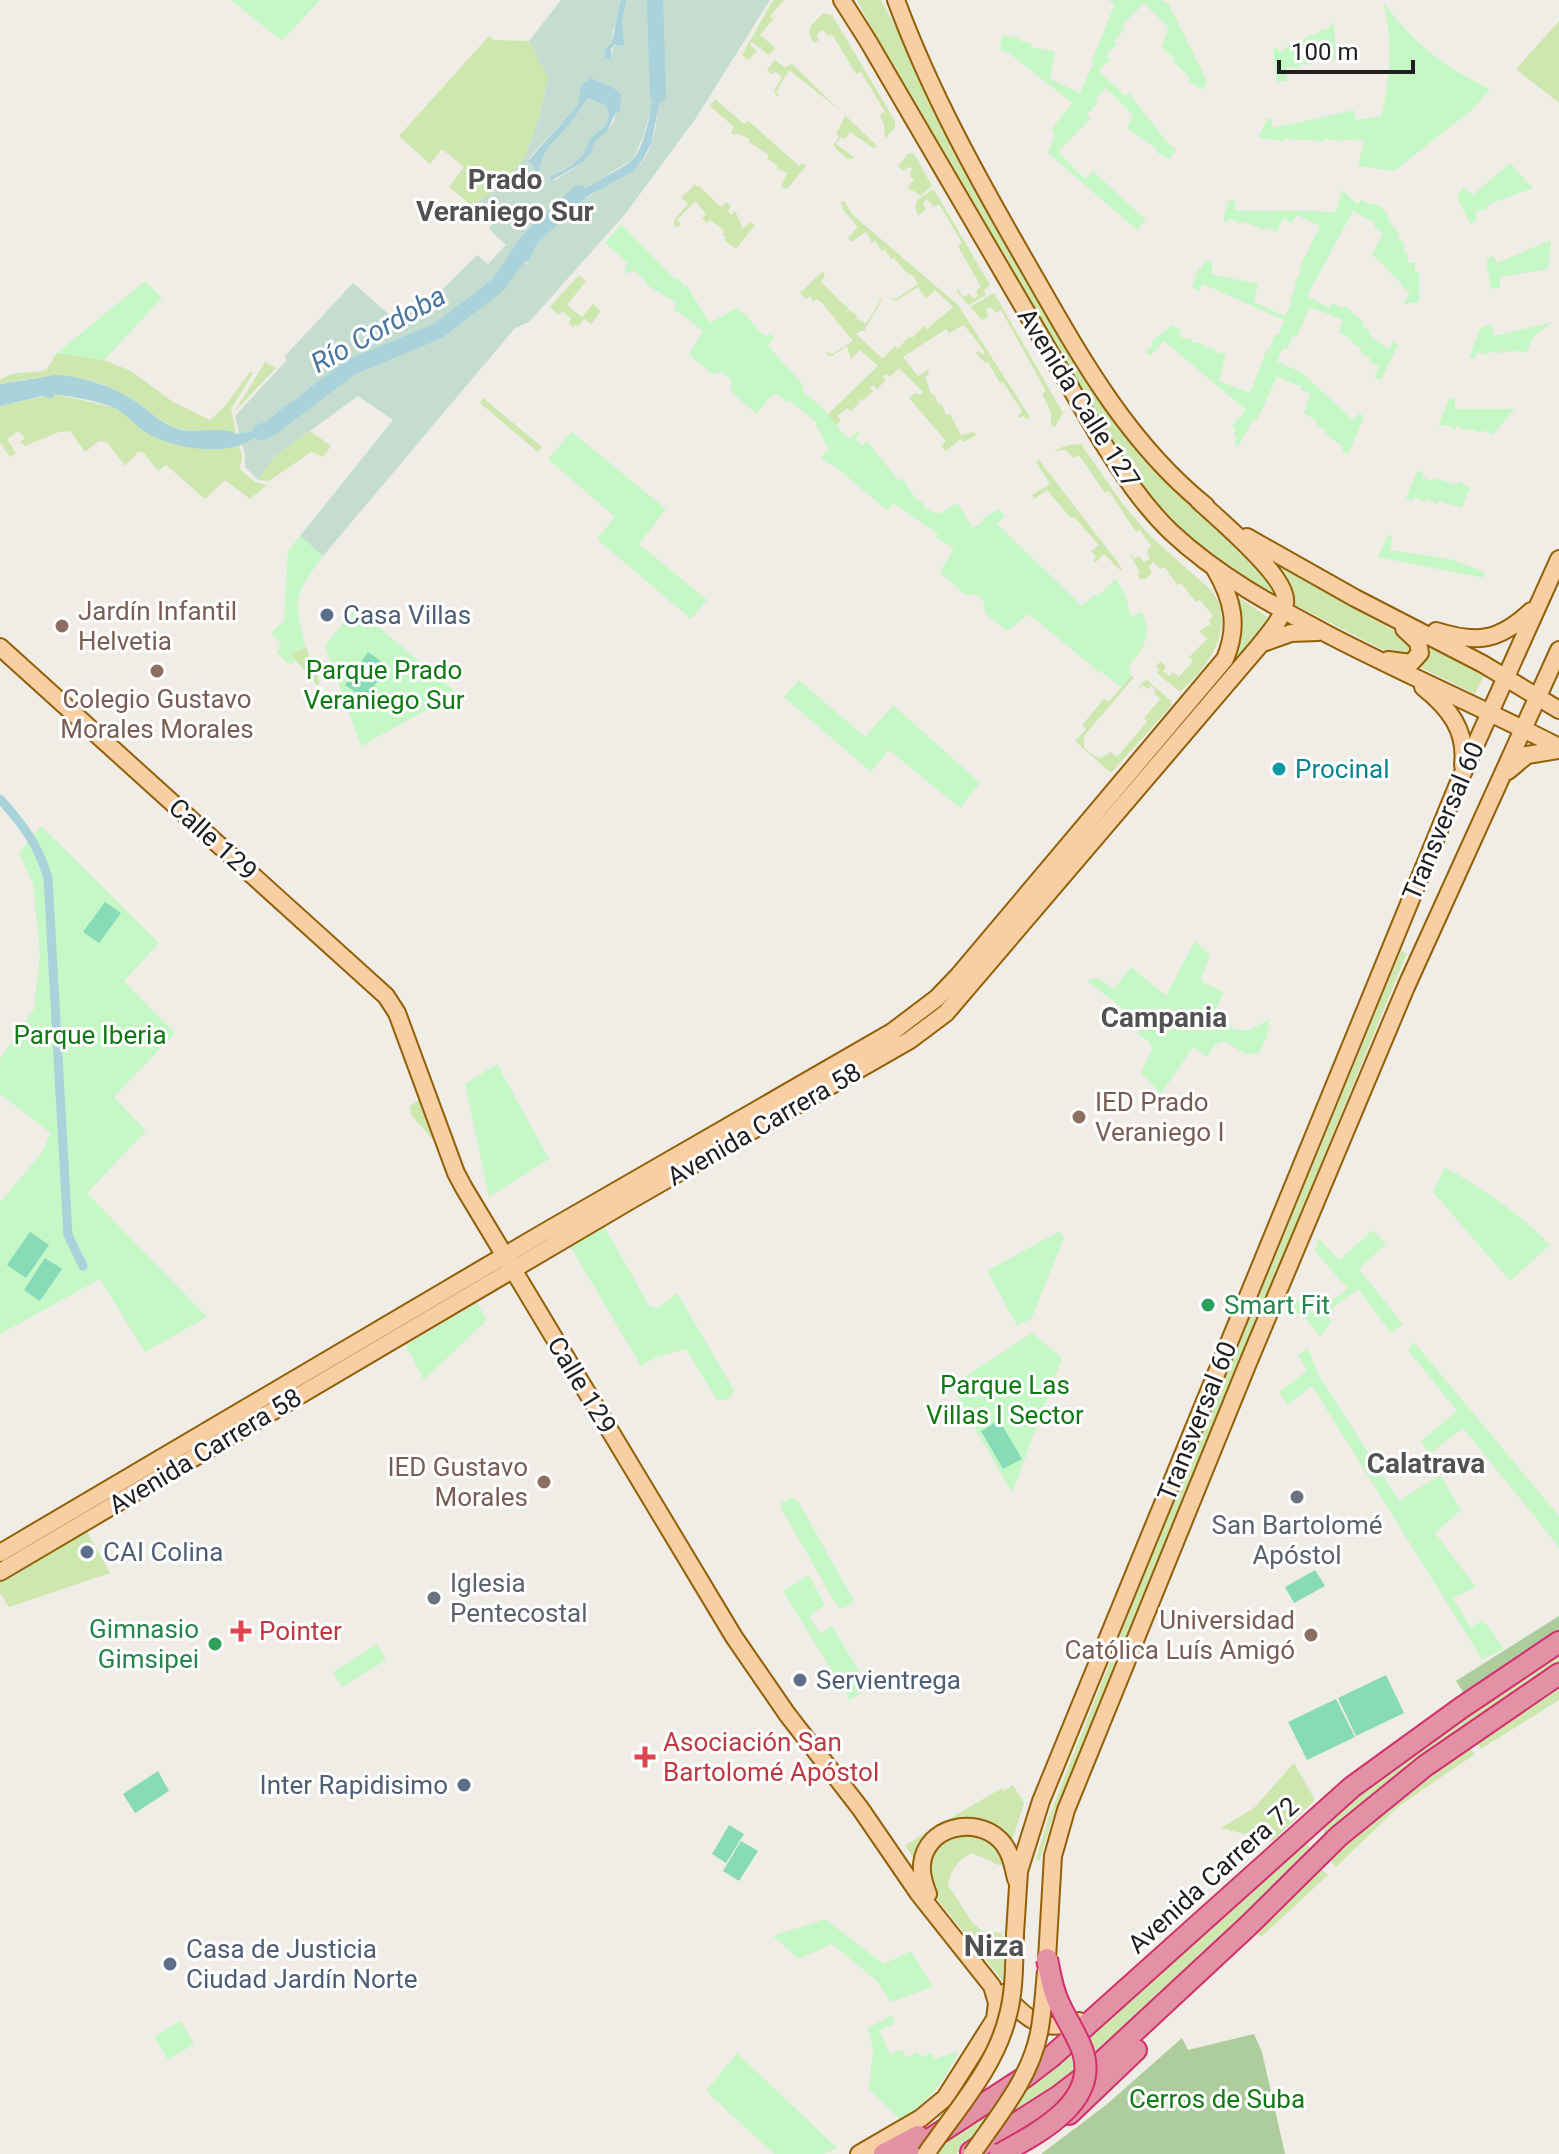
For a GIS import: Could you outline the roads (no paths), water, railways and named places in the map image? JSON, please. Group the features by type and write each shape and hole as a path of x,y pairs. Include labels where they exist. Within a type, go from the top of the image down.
{"highway":[{"name":"Avenida Carrera 72","path":"907,2154 1025,2077 1374,1769 1559,1642"},
{"path":"969,2154 1093,2070 1249,1925 1339,1836 1425,1766 1559,1674"},
{"path":"1321,1814 1316,1822 1317,1832 1325,1839 1339,1836"},
{"path":"1015,2154 1065,2118 1161,2026 1225,1960 1249,1925"},
{"path":"1000,2154 1053,2121 1069,2107 1084,2080 1083,2054 1058,2002 1048,1949"},
{"path":"884,2154 932,2126 968,2096"}],"main road":[{"name":"Avenida Calle 127","path":"842,0 1115,463 1159,519 1237,585 1322,632 1559,748"},
{"path":"848,0 868,41"},
{"path":"888,0 906,27"},
{"name":"Avenida Calle 127","path":"896,0 945,114 985,191 1089,371 1128,428 1150,453 1198,500 1264,548 1505,677 1559,710"},
{"path":"1198,500 1278,578 1286,599 1283,611"},
{"name":"Transversal 60","path":"926,2154 968,2096 1005,2027 1009,2011 1017,1885 1041,1801 1461,777 1559,559"},
{"name":"Avenida Carrera 58","path":"0,1572 892,1032 937,998 1225,659 1234,633 1234,620 1230,597 1215,569"},
{"path":"1387,615 1461,638 1483,638 1509,630 1540,601"},
{"name":"Avenida Carrera 58","path":"0,1553 512,1261 910,1040 964,994 1259,646 1283,611"},
{"path":"1371,656 1405,664 1414,661 1420,653 1416,638 1387,615"},
{"path":"1259,646 1280,635 1322,632"},
{"name":"Calle 129","path":"0,634 395,994 465,1171 512,1261 734,1637 919,1894 992,1986 997,1997 997,2010 986,2035 957,2081 937,2106 859,2154"},
{"name":"Calle 129","path":"0,647 391,1001 456,1173 738,1628 794,1709 869,1807 928,1894 997,1985 1027,2018"},
{"name":"Transversal 60","path":"969,2154 1018,2086 1033,2054 1042,2013 1053,1856 1066,1810 1387,1031 1559,650"},
{"path":"1402,672 1433,695 1454,718 1464,752 1461,777"},
{"path":"1502,778 1511,766 1527,755 1559,748"},
{"path":"928,1894 922,1872 924,1854 942,1834 967,1825 983,1828 1000,1840 1009,1853 1017,1885"},
{"path":"986,2035 1005,2016 1015,2014 1043,2025 1058,2026 1099,2013"}],"water":[{"path":"621,0 627,0 622,20 624,44 614,45 611,49 612,61 605,58 604,51 612,42"},
{"path":"666,73 651,144 642,161 634,171 566,208 563,206 572,196 622,167 637,154 648,121 656,76"},
{"path":"591,78 614,88 621,95 620,111 583,162 551,181 551,176 580,158 589,140 606,125 609,115 606,106 589,98 549,147 541,163 540,179 535,181 535,167 527,162 578,105 581,85"},
{"path":"541,222 545,225 530,259 522,265 517,254 530,232"},
{"path":"56,375 89,380 109,387 165,423 182,430 224,430 236,434 267,429 269,422 283,421 284,424 272,428 258,440 254,438 230,448 200,449 157,438 115,409 90,400 55,394 51,399 43,396 0,406 0,384"}],"waterway":[{"name":"Río Cordoba","path":"655,0 658,95"},
{"name":"Río Cordoba","path":"261,432 351,367 438,331 499,284 527,242 579,193"},
{"path":"0,799 29,836 48,878 68,1235 83,1266"}],"place":[{"name":"Casa Villas","path":"327,615"},
{"name":"Jardín Infantil Helvetia","path":"62,626"},
{"name":"Colegio Gustavo Morales Morales","path":"157,671"},
{"name":"Procinal","path":"1279,769"},
{"name":"IED Prado Veraniego I","path":"1079,1117"},
{"name":"Smart Fit","path":"1208,1305"},
{"name":"IED Gustavo Morales","path":"544,1482"},
{"name":"San Bartolomé Apóstol","path":"1297,1497"},
{"name":"CAI Colina","path":"87,1552"},
{"name":"Iglesia Pentecostal","path":"434,1598"},
{"name":"Pointer","path":"241,1631"},
{"name":"Universidad Católica Luís Amigó","path":"1311,1635"},
{"name":"Gimnasio Gimsipei","path":"215,1644"},
{"name":"Servientrega","path":"800,1680"},
{"name":"Asociación San Bartolomé Apóstol","path":"645,1757"},
{"name":"Inter Rapidisimo","path":"464,1785"},
{"name":"Casa de Justicia Ciudad Jardín Norte","path":"170,1964"}],"district":[{"name":"Prado Veraniego Sur","path":"505,195"},
{"name":"Campania","path":"1164,1017"},
{"name":"Calatrava","path":"1426,1463"},
{"name":"Niza","path":"994,1946"}],"park label":[{"name":"Parque Prado Veraniego Sur","path":"384,685"},
{"name":"Parque Iberia","path":"90,1035"},
{"name":"Parque Las Villas I Sector","path":"1005,1400"},
{"name":"Cerros de Suba","path":"1217,2099"}]}
